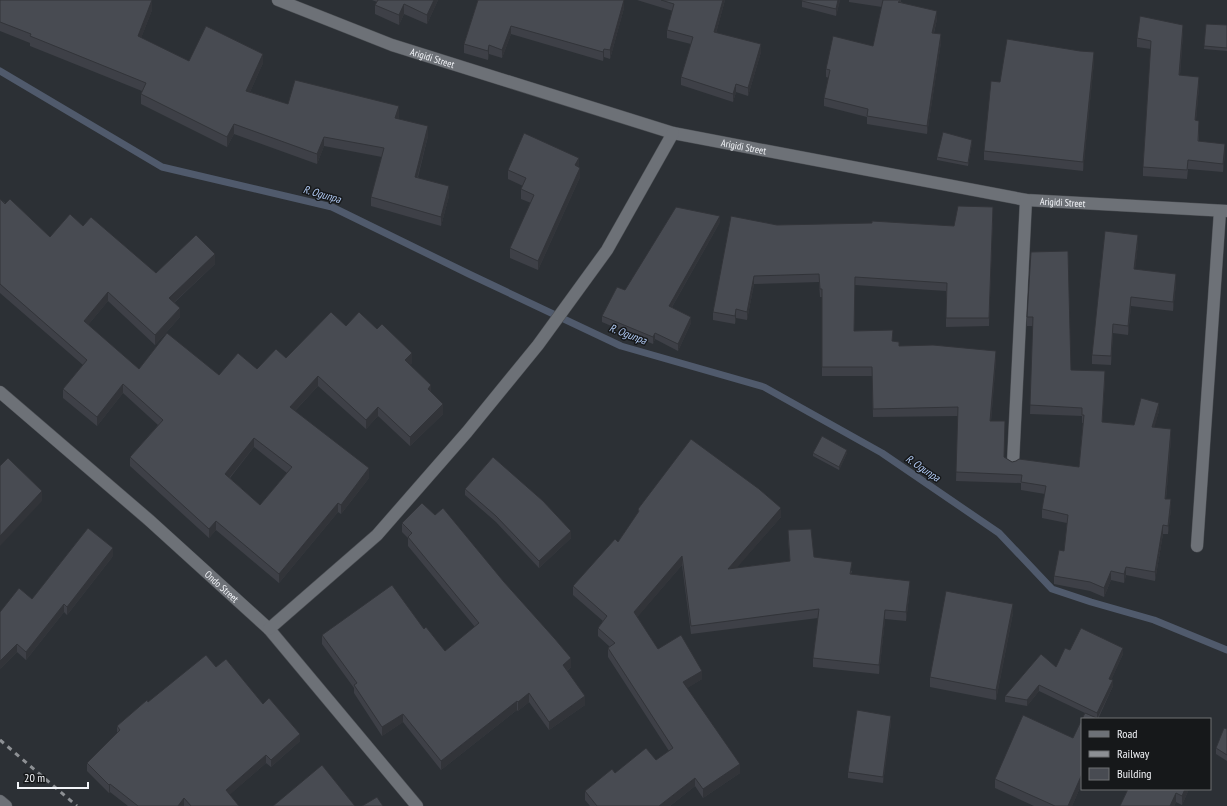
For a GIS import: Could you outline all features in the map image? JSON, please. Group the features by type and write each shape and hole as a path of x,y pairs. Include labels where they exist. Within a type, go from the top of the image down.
{"street":[{"name":"Arigidi Street","path":"278,0 392,45 673,134 1026,200 1223,211"},
{"path":"269,629 376,535 467,432 538,345 607,250 673,134"},
{"path":"1013,463 1026,200"},
{"path":"1197,546 1223,211"},
{"name":"Ondo Street","path":"0,392 148,520 269,629 417,806"},
{"path":"0,801 6,806"}],"building":[{"path":"0,0 152,0 138,36 189,61 206,26 263,54 246,91 288,104 295,80 399,106 395,118 428,126 415,177 449,186 441,217 371,197 384,148 324,137 317,154 234,124 227,137 141,94 146,83 30,36 31,34 0,22"},
{"path":"378,0 434,0 427,15 404,4 399,15 375,5"},
{"path":"478,0 624,0 610,50 604,49 603,52 511,26 502,50 489,45 488,51 464,44"},
{"path":"661,0 723,0 714,32 761,44 748,88 736,84 733,94 681,77 693,37 667,30 674,4"},
{"path":"802,0 838,0 836,9"},
{"path":"883,0 900,0 900,2 898,2 937,11 932,33 941,34 927,126 867,116 868,109 824,98 830,70 826,69 833,36 873,46"},
{"path":"1140,16 1183,25 1179,75 1199,77 1195,120 1199,121 1198,141 1225,144 1223,164 1188,160 1187,170 1143,167 1151,41 1137,38"},
{"path":"1206,24 1227,25 1227,48 1204,46"},
{"path":"1007,39 1094,52 1083,162 984,151 991,81 1000,82"},
{"path":"943,132 972,140 968,163 937,157"},
{"path":"524,133 579,158 575,165 580,168 538,261 510,248 534,195 521,189 526,178 508,170"},
{"path":"0,199 5,204 10,199 50,237 70,214 83,226 91,217 156,273 196,235 215,254 169,298 180,308 155,335 108,292 84,321 139,369 167,333 219,375 238,353 257,369 276,349 286,358 331,312 346,326 359,312 377,329 382,324 412,353 405,360 431,385 428,389 443,404 410,437 378,407 366,420 318,376 290,407 369,468 341,505 338,503 279,574 216,521 209,529 130,457 163,420 123,384 97,417 63,389 87,360 0,284","holes":["254,438 292,467 260,505 225,474"]},
{"path":"958,206 993,207 989,318 946,318 947,283 855,277 854,331 893,330 892,341 899,342 899,346 933,345 996,351 990,421 1005,421 1004,457 1012,462 1019,459 1079,467 1084,415 1082,415 1082,408 1030,405 1033,317 1027,317 1031,252 1068,251 1071,370 1105,371 1102,422 1134,425 1141,398 1159,403 1152,427 1171,429 1165,499 1171,499 1168,526 1163,525 1155,572 1126,567 1124,574 1111,571 1104,588 1090,582 1054,576 1059,550 1064,551 1068,515 1042,509 1046,486 1021,482 1022,475 956,472 958,407 873,409 872,367 822,367 822,289 820,289 819,274 754,276 747,312 736,309 735,316 713,312 731,216 777,225 872,223 872,221 954,226"},
{"path":"676,207 720,216 669,306 691,317 678,344 655,333 653,337 602,316 617,287 625,290"},
{"path":"1105,231 1138,235 1134,269 1176,274 1173,302 1131,297 1128,326 1113,324 1111,356 1092,355"},
{"path":"822,436 847,450 839,467 813,453"},
{"path":"691,439 759,489 781,508 728,569 790,561 788,530 811,529 814,557 852,562 850,574 910,581 906,612 885,610 879,665 813,658 819,609 691,626 682,556 634,612 658,649 681,635 702,671 683,682 740,764 703,789 695,778 659,806 597,806 585,791 612,769 615,773 646,748 656,760 673,748 608,648 615,643 598,628 607,616 573,586 615,539 618,542 639,511 638,509"},
{"path":"493,457 543,501 571,531 539,561 496,516 465,489"},
{"path":"8,458 42,491 0,536 0,466"},
{"path":"422,503 435,515 443,508 504,582 555,639 571,658 563,665 585,696 549,722 529,693 441,761 403,714 382,727 354,685 357,683 322,635 392,585 424,629 426,627 445,651 479,623 408,537 412,533 402,523"},
{"path":"88,528 113,548 67,607 64,604 26,652 17,644 0,661 0,612 19,588 32,599"},
{"path":"946,591 1013,604 996,690 930,677"},
{"path":"1081,628 1123,648 1109,679 1113,680 1097,713 1039,685 1027,700 1005,696 1041,654 1056,667 1065,648 1070,650"},
{"path":"206,655 216,667 226,659 263,704 269,698 300,734 271,760 266,755 226,790 239,806 191,806 184,798 178,806 138,806 110,784 109,785 87,763 120,730 117,726 147,700 148,702"},
{"path":"857,710 891,716 883,777 848,772"},
{"path":"1085,713 1097,718 1082,718"},
{"path":"1023,715 1073,738 1081,721 1081,776 1068,806 1055,806 995,779"},
{"path":"1224,728 1227,729 1227,755 1216,748"},
{"path":"322,765 355,806 273,806"},
{"path":"1128,790 1185,790 1182,796 1176,793 1170,806 1120,806"},
{"path":"377,797 383,806 362,806"}],"waterway":[{"name":"R. Ogunpa","path":"0,71 162,167 332,207 621,346 764,387 882,453 999,533 1052,589 1154,620 1227,650"}],"railway":[{"path":"0,740 77,806"}]}
